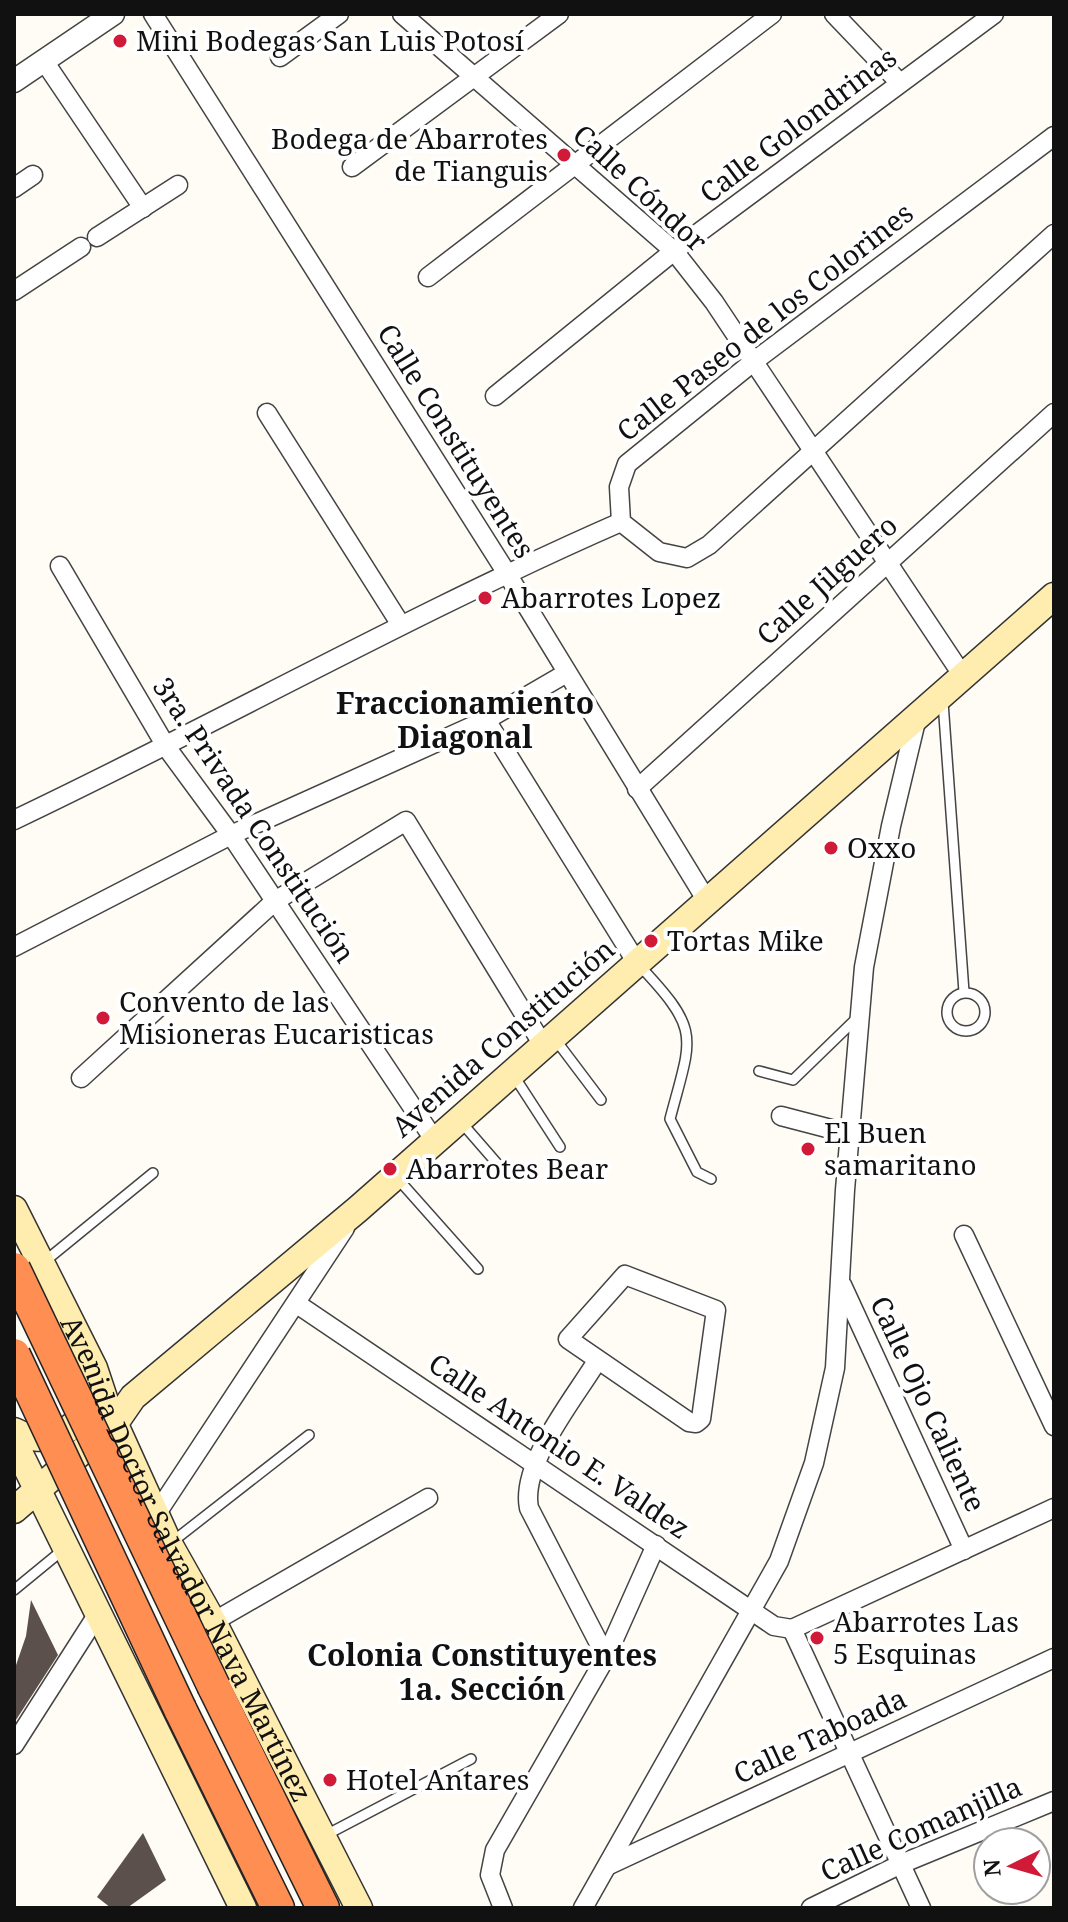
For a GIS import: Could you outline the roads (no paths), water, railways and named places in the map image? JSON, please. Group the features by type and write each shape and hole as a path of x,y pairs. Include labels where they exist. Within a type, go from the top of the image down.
{"highway":[{"name":"Avenida Doctor Salvador Nava Martínez","path":"28,1266 214,1687 323,1908"},
{"path":"14,1355 180,1709 278,1908"}],"main road":[{"name":"Avenida Constitución","path":"14,1510 26,1471 111,1415 358,1209 1054,596"},
{"name":"Avenida Doctor Salvador Nava Martínez","path":"14,1209 28,1266 94,1368 111,1415 169,1544 213,1622 359,1908"},
{"path":"94,1368 91,1402 70,1429 38,1438 26,1471 67,1547 243,1908"},
{"path":"26,1471 80,1483 127,1487 152,1508"}],"street":[{"path":"14,81 113,14"},
{"name":"Calle Constituyentes","path":"153,14 506,572 565,674 707,901"},
{"path":"280,57 339,14"},
{"name":"Calle Cóndor","path":"402,14 674,251 714,302 963,676"},
{"path":"352,167 559,14"},
{"path":"428,277 772,14"},
{"path":"834,14 900,83"},
{"name":"Calle Golondrinas","path":"495,396 674,251 994,14"},
{"path":"44,61 143,208"},
{"name":"Calle Paseo de los Colorines","path":"621,522 619,487 627,464 753,362 1054,136"},
{"path":"14,188 33,175"},
{"path":"14,291 178,185"},
{"path":"14,820 167,748 506,572 621,522 659,552 687,558 709,545 1054,234"},
{"path":"267,413 401,625"},
{"name":"Calle Jilguero","path":"637,789 1054,413"},
{"name":"3ra. Privada Constitución","path":"60,566 167,748 231,835 435,1141"},
{"path":"14,947 231,835 486,720 565,674"},
{"path":"583,1908 779,1561 814,1463 835,1368 858,1017 891,826 917,717"},
{"path":"486,720 637,963"},
{"path":"81,1078 275,901 406,821 548,1041"},
{"path":"781,1116 850,1134"},
{"path":"152,1508 297,1304 358,1209"},
{"path":"964,1235 1054,1426"},
{"path":"625,1275 716,1310 701,1419 696,1423 597,1361 568,1339 625,1275"},
{"name":"Calle Ojo Caliente","path":"841,1282 964,1550"},
{"name":"Calle Antonio E. Valdez","path":"297,1304 774,1626 792,1629"},
{"path":"597,1361 534,1464 526,1492 529,1508 606,1657"},
{"path":"213,1622 428,1498"},
{"path":"921,1908 792,1629 1054,1508"},
{"path":"503,1908 490,1875 495,1850 606,1657 656,1545"},
{"path":"14,1745 99,1612"},
{"name":"Calle Taboada","path":"609,1865 1054,1658"},
{"name":"Calle Comanjilla","path":"811,1908 901,1864 1052,1807"}],"lane":[{"path":"942,694 951,774 964,992"},
{"path":"637,963 686,1022 689,1046 670,1119 697,1172 711,1179"},
{"path":"964,992 976,995 985,1012 980,1024 969,1030 957,1029 947,1015 952,998 964,992"},
{"path":"759,1071 793,1080 858,1017"},
{"path":"548,1041 601,1100"},
{"path":"512,1073 560,1147"},
{"path":"459,1120 501,1168"},
{"path":"28,1266 153,1173"},
{"path":"395,1175 478,1269"},
{"path":"169,1544 309,1435"},
{"path":"14,1590 67,1547"},
{"path":"324,1836 471,1759"}],"place":[{"name":"Mini Bodegas San Luis Potosí","path":"120,41"},
{"name":"Bodega de Abarrotes de Tianguis","path":"564,155"},
{"name":"Abarrotes Lopez","path":"485,598"},
{"name":"Oxxo","path":"831,848"},
{"name":"Tortas Mike","path":"651,941"},
{"name":"Convento de las Misioneras Eucaristicas","path":"103,1018"},
{"name":"El Buen samaritano","path":"808,1149"},
{"name":"Abarrotes Bear","path":"390,1169"},
{"name":"Abarrotes Las 5 Esquinas","path":"817,1638"},
{"name":"Hotel Antares","path":"330,1780"}],"district":[{"name":"Fraccionamiento Diagonal","path":"465,721"},
{"name":"Colonia Constituyentes 1a. Sección","path":"482,1673"}]}
